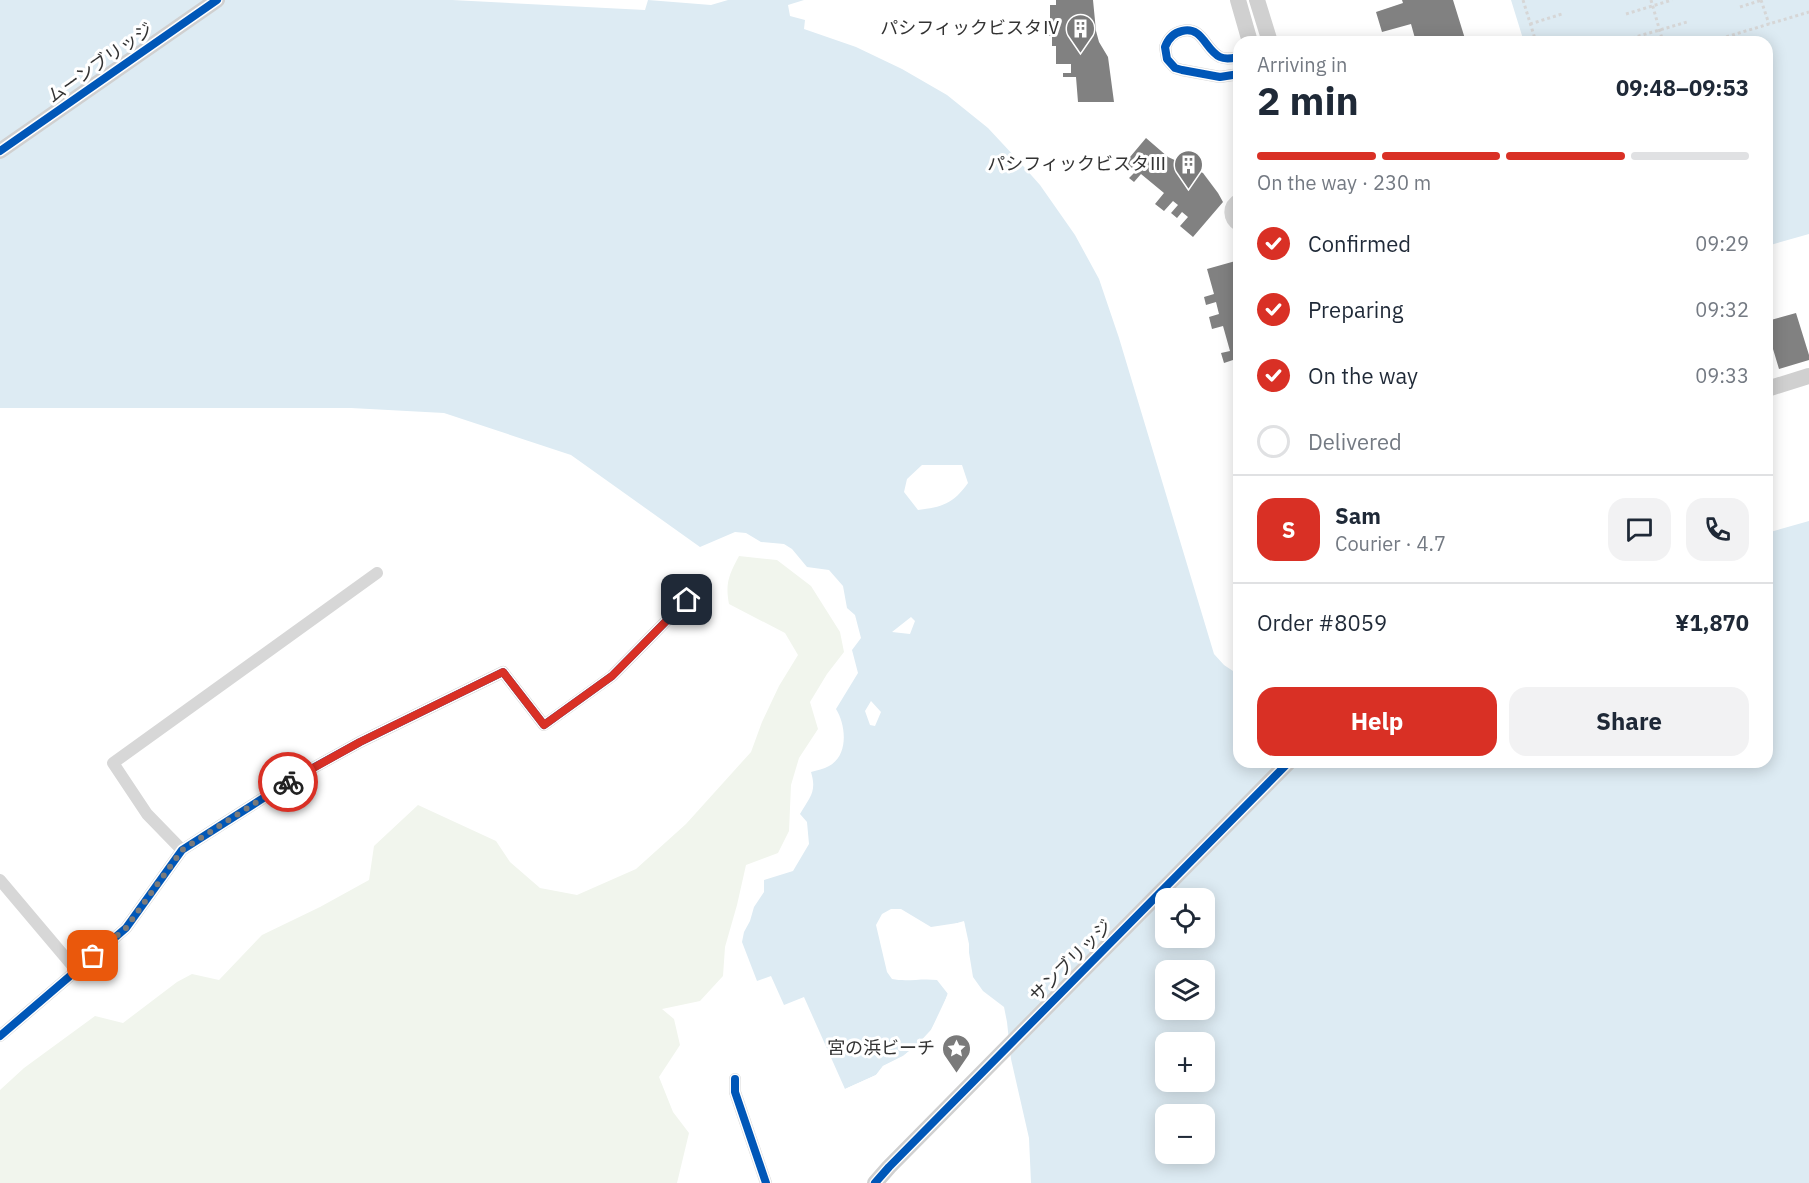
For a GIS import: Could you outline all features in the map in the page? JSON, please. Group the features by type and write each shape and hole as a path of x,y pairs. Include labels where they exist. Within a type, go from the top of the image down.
{"street":[{"name":"ムーンブリッジ","path":"0,151 217,0"},
{"path":"1238,0 1248,36"},
{"path":"1257,0 1267,36"},
{"path":"1233,58 1221,58 1198,33 1186,30 1173,35 1165,47 1167,59 1175,68 1220,77 1233,75"},
{"path":"1233,204 1230,213 1233,221"},
{"path":"1773,387 1809,376"},
{"path":"182,850 147,814 113,763 377,573"},
{"path":"0,1036 126,928 182,850 293,779 360,742 503,672 544,725 612,676 687,600"},
{"name":"サンブリッジ","path":"875,1183 897,1158 1283,768"},
{"path":"0,880 76,970"},
{"path":"735,1079 735,1092 766,1183"}],"path":[{"path":"1523,0 1534,36"},
{"path":"1651,0 1662,36"},
{"path":"1626,14 1672,0"},
{"path":"1740,7 1762,0 1769,24"},
{"path":"1729,36 1809,12"},
{"path":"1530,24 1562,14"},
{"path":"1639,36 1687,22"}],"shaded area":[{"path":"0,0 452,0 645,10 648,0 711,5 728,0 804,0 788,5 790,16 805,20 804,29 856,47 902,69 947,95 988,128 1040,185 1075,235 1099,279 1119,338 1214,654 1233,671 1233,768 1773,768 1773,531 1809,521 1809,1183 1031,1183 1029,1138 1011,1059 1004,1007 983,991 973,977 964,922 931,927 901,909 891,909 882,914 876,925 887,972 892,979 937,980 948,994 931,1030 918,1044 903,1056 883,1066 876,1075 845,1089 804,997 784,1005 771,976 757,981 742,942 754,907 764,892 764,880 793,871 809,844 807,822 800,814 813,790 811,772 827,767 835,761 843,747 842,723 836,709 858,673 852,650 861,638 855,615 847,608 843,586 829,570 807,567 792,549 784,544 761,542 746,533 735,532 700,547 571,455 444,413 351,408 0,408","holes":["922,465 962,465 968,483 957,496 946,503 918,510 904,492 907,479","911,617 915,621 910,634 892,632","871,701 881,712 875,726 870,725 865,711"]},
{"path":"1511,0 1809,0 1809,234 1773,244 1773,36 1522,36"},
{"path":"739,556 777,560 811,586 840,632 844,652 810,702 818,729 799,758 791,785 789,831 778,853 746,865 725,947 723,976 700,1001 662,1009 674,1019 680,1045 659,1077 673,1112 689,1133 677,1183 0,1183 0,1090 24,1068 95,1016 123,1023 177,982 192,974 219,980 262,935 369,880 374,846 418,805 496,841 510,862 540,888 577,895 636,869 686,824 751,752 779,686 798,655 785,633 729,604 727,590 729,579"}],"pier":[{"path":"964,921 969,944 969,972 962,925 952,928 951,925"},
{"path":"949,990 951,995 944,1014 934,1031 920,1046 905,1059 885,1068 878,1078 846,1092 845,1089 876,1075 883,1066 903,1056 918,1044 931,1030"}],"building":[{"name":"パシフィックビスタⅣ","path":"1056,0 1093,0 1096,31 1099,42 1108,57 1114,102 1078,102 1076,77 1063,77 1063,73 1071,73 1071,64 1056,64 1056,46 1052,46 1052,36 1043,36 1043,24 1050,24 1050,5 1056,5"},
{"path":"1402,0 1453,0 1464,36 1414,36 1411,24 1382,32 1376,12 1403,3"},
{"name":"パシフィックビスタⅢ","path":"1146,138 1168,157 1203,173 1223,202 1193,237 1180,226 1188,217 1182,212 1177,218 1171,213 1178,205 1173,201 1164,211 1155,204 1164,193 1141,174 1134,182 1129,178 1135,172 1125,163"},
{"path":"1233,262 1233,360 1224,363 1221,353 1230,351 1223,326 1212,329 1209,317 1219,314 1216,302 1206,305 1204,297 1214,294 1207,269"},
{"path":"1796,313 1809,360 1779,369 1773,349 1773,319"}],"cycle path":[{"path":"0,151 217,0"},
{"path":"1233,58 1227,59 1215,54 1199,35 1189,30 1173,35 1165,47 1167,59 1175,68 1220,77 1233,75"},
{"path":"0,1036 126,928 182,850 293,779 360,742 503,672 544,725 612,676 687,600"},
{"path":"875,1183 1283,768"},
{"path":"735,1079 735,1092 766,1183"}],"way so far":[{"path":"93,956 126,928 182,850 288,782"}],"place":[{"name":"パシフィックビスタⅣ","path":"1081,54"},
{"name":"パシフィックビスタⅢ","path":"1188,190"},
{"name":"宮の浜ビーチ","path":"956,1074"}],"route":[{"path":"288,782 360,742 503,672 544,725 612,676 687,600"}]}
